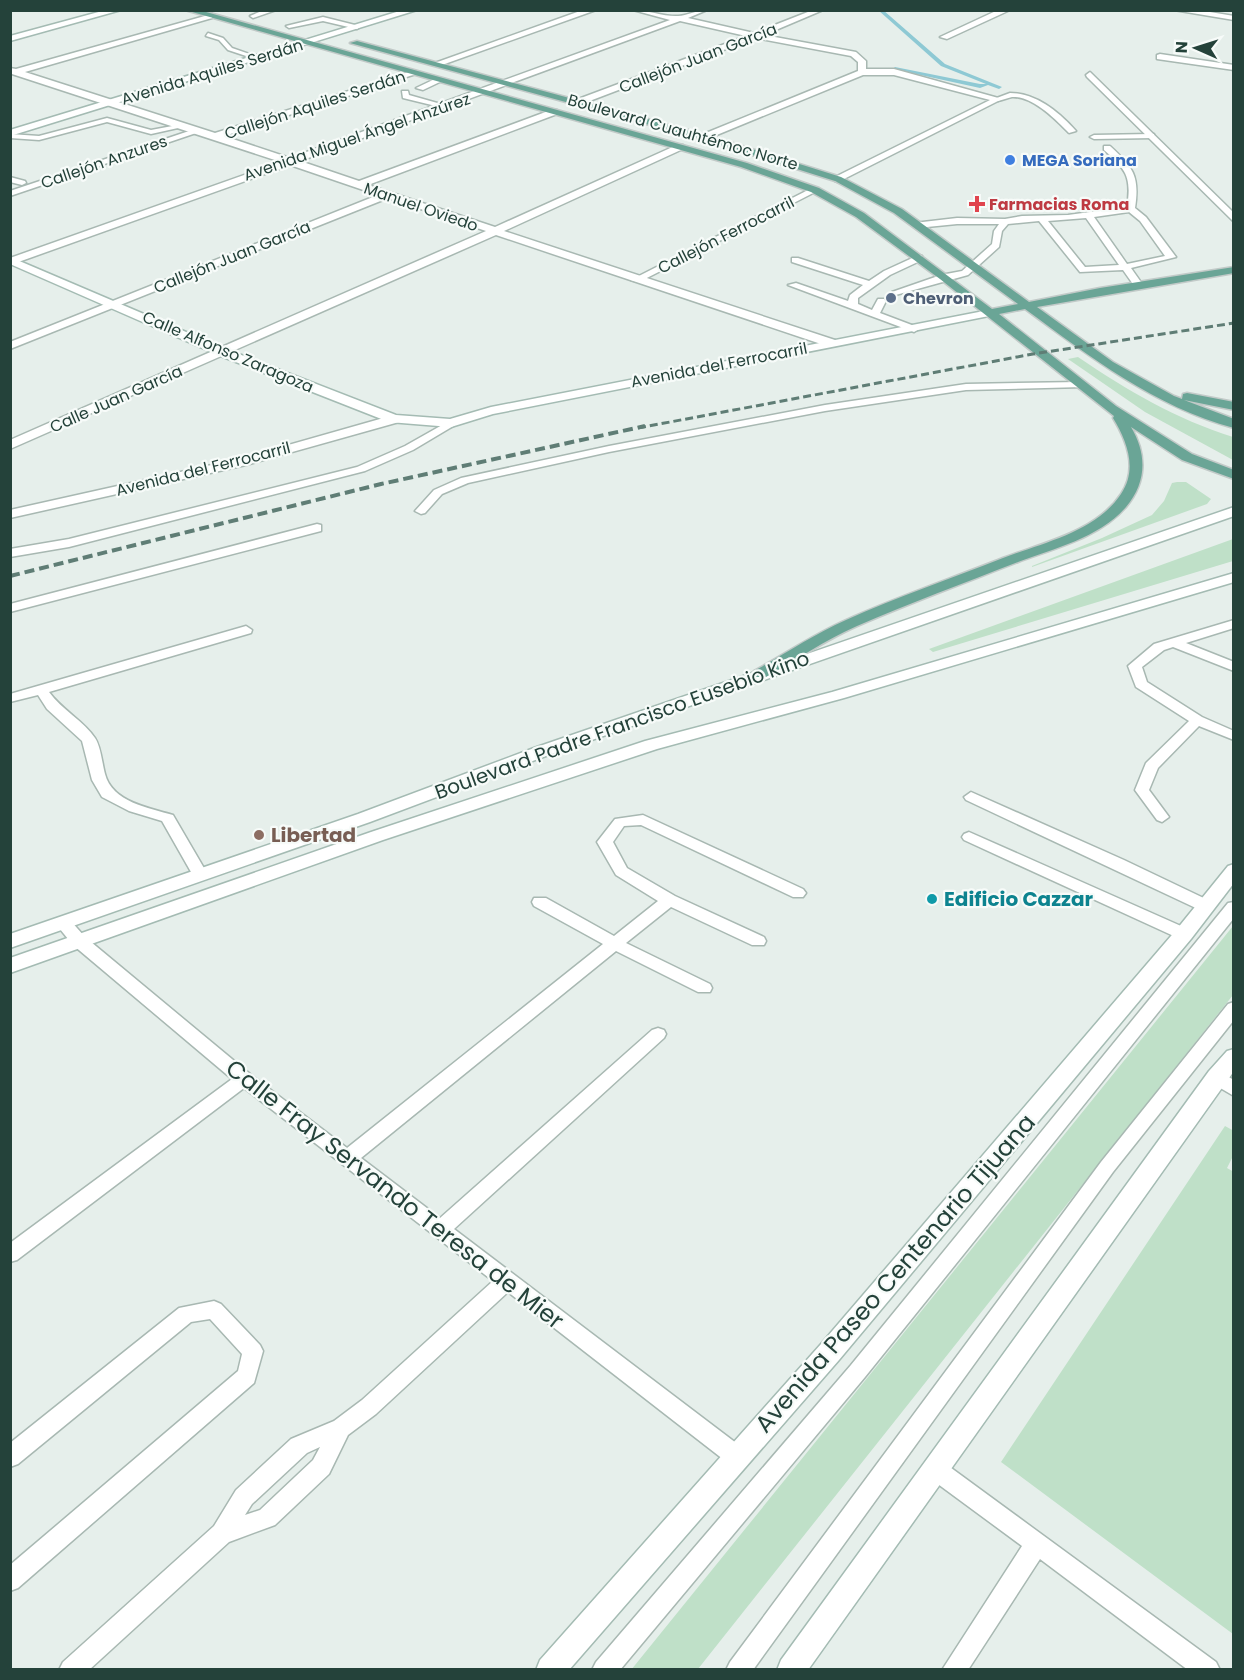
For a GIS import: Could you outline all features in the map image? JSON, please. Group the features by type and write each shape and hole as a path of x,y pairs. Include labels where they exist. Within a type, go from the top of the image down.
{"main road":[{"name":"Boulevard Cuauhtémoc Norte","path":"189,10 680,147 776,175 815,190 860,215 919,258 1112,410 1187,457 1233,475"},
{"name":"Boulevard Cuauhtémoc Norte","path":"243,13 704,137 838,179 880,200 917,225 1029,305 1109,366 1144,387 1233,424"},
{"path":"989,313 1233,270"},
{"path":"1144,387 1233,406"},
{"path":"760,674 849,624 1056,543 1106,518 1120,506 1130,492 1137,478 1138,465 1132,438 1112,410"},
{"path":"1187,457 1233,487"}],"street":[{"path":"10,39 117,10"},
{"name":"Avenida Aquiles Serdán","path":"10,135 413,10"},
{"path":"436,64 592,10"},
{"path":"637,10 677,20 853,54 862,61 862,72"},
{"name":"Avenida Miguel Ángel Anzúrez","path":"11,261 484,92 703,10"},
{"path":"944,37 1006,10"},
{"path":"1178,10 1233,18"},
{"name":"Callejón Juan García","path":"576,103 819,11"},
{"path":"12,74 209,16"},
{"path":"1160,57 1233,68"},
{"path":"704,137 862,72 894,72 998,99"},
{"name":"Callejón Aquiles Serdán","path":"215,136 415,73"},
{"name":"Manuel Oviedo","path":"12,74 30,76 198,130 493,232 831,343"},
{"path":"1090,75 1233,219"},
{"path":"838,179 998,99"},
{"path":"358,185 554,112"},
{"name":"Calle Juan García","path":"10,445 680,147"},
{"name":"Callejón Juan García","path":"10,346 386,195"},
{"name":"Calle Alfonso Zaragoza","path":"11,261 222,352 394,420 451,423"},
{"name":"Avenida del Ferrocarril","path":"451,423 491,411 989,313"},
{"name":"Avenida del Ferrocarril","path":"10,514 246,461 394,420"},
{"name":"Boulevard Padre Francisco Eusebio Kino","path":"10,941 364,818 540,752 760,674 1233,511"},
{"name":"Boulevard Padre Francisco Eusebio Kino","path":"10,966 366,840 651,745 838,695 1233,577"},
{"name":"Avenida Paseo Centenario Tijuana","path":"550,1670 736,1456 830,1352 1184,934 1233,870"},
{"path":"791,1670 936,1469 1225,1083 1233,1057"}],"lane":[{"path":"254,16 273,10"},
{"path":"280,23 323,19 357,27"},
{"path":"208,35 221,39 230,49 258,58"},
{"path":"420,88 440,80"},
{"path":"405,93 406,96 444,106"},
{"path":"998,99 1014,95 1033,102 1058,117 1072,131"},
{"path":"10,135 27,139 39,138 107,120 152,132 183,126"},
{"name":"Callejón Anzures","path":"10,194 198,130"},
{"path":"1094,137 1151,136"},
{"path":"1107,148 1129,168 1135,189 1131,209"},
{"path":"10,179 22,183"},
{"name":"Callejón Ferrocarril","path":"636,280 815,190"},
{"path":"917,225 957,221 1005,222 1042,219 1089,216 1131,209 1143,219 1171,257 1125,267 1083,270 1042,219"},
{"path":"1089,216 1138,285"},
{"path":"895,294 944,277 965,273 996,245 998,231 1005,222"},
{"path":"853,306 853,297 887,273 919,258"},
{"path":"795,260 871,285"},
{"path":"793,285 914,329"},
{"path":"875,314 881,302"},
{"path":"422,511 438,492 465,480 706,430 825,408 966,387 1080,385"},
{"path":"10,553 69,543 361,469 408,448 451,423"},
{"path":"10,608 316,528"},
{"path":"1230,627 1159,647 1135,666 1141,684 1197,720 1233,736"},
{"path":"10,698 246,630"},
{"path":"1173,642 1233,668"},
{"path":"41,690 52,706 89,740 99,780 107,794 134,808 168,818 183,850 200,875"},
{"path":"1162,816 1142,790 1151,766 1197,720"},
{"path":"971,797 1141,872 1206,906"},
{"path":"758,941 669,900 621,871 605,842 620,822 643,820 798,894"},
{"path":"969,837 1184,934"},
{"path":"348,1158 669,900"},
{"path":"540,902 615,944 704,988"},
{"path":"604,1670 858,1371 1233,907"},
{"name":"Calle Fray Servando Teresa de Mier","path":"63,923 79,941 244,1079 736,1456"},
{"path":"738,1670 1107,1167 1233,1008"},
{"path":"440,1230 658,1034"},
{"path":"10,1254 244,1079"},
{"path":"71,1670 222,1534 244,1497 299,1446 341,1428 369,1407 507,1281"},
{"path":"10,1457 186,1314 214,1310 253,1351 248,1376 10,1580"},
{"path":"222,1534 267,1518 321,1467 341,1428"},
{"path":"936,1469 1208,1670"},
{"path":"954,1670 1036,1545"}],"green space":[{"path":"1078,357 1172,413 1233,437 1233,460 1145,412 1068,359"},
{"path":"1186,482 1211,499 1207,504 1032,567 1152,515 1164,501 1172,483"},
{"path":"1233,539 1233,561 933,652 929,649"},
{"path":"1233,926 1233,995 698,1669 631,1670"},
{"path":"1225,1126 1234,1131 1233,1156 1227,1168 1234,1172 1233,1634 1001,1462"}],"waterway":[{"path":"880,10 943,65 999,87"},
{"path":"895,68 980,86 986,85"}],"railway":[{"path":"638,428 1033,354 1234,323"},
{"path":"10,576 381,484 645,426"}],"place":[{"name":"MEGA Soriana","path":"1010,160"},
{"name":"Farmacias Roma","path":"977,204"},
{"name":"Chevron","path":"891,298"},
{"name":"Libertad","path":"259,835"},
{"name":"Edificio Cazzar","path":"932,899"}]}
